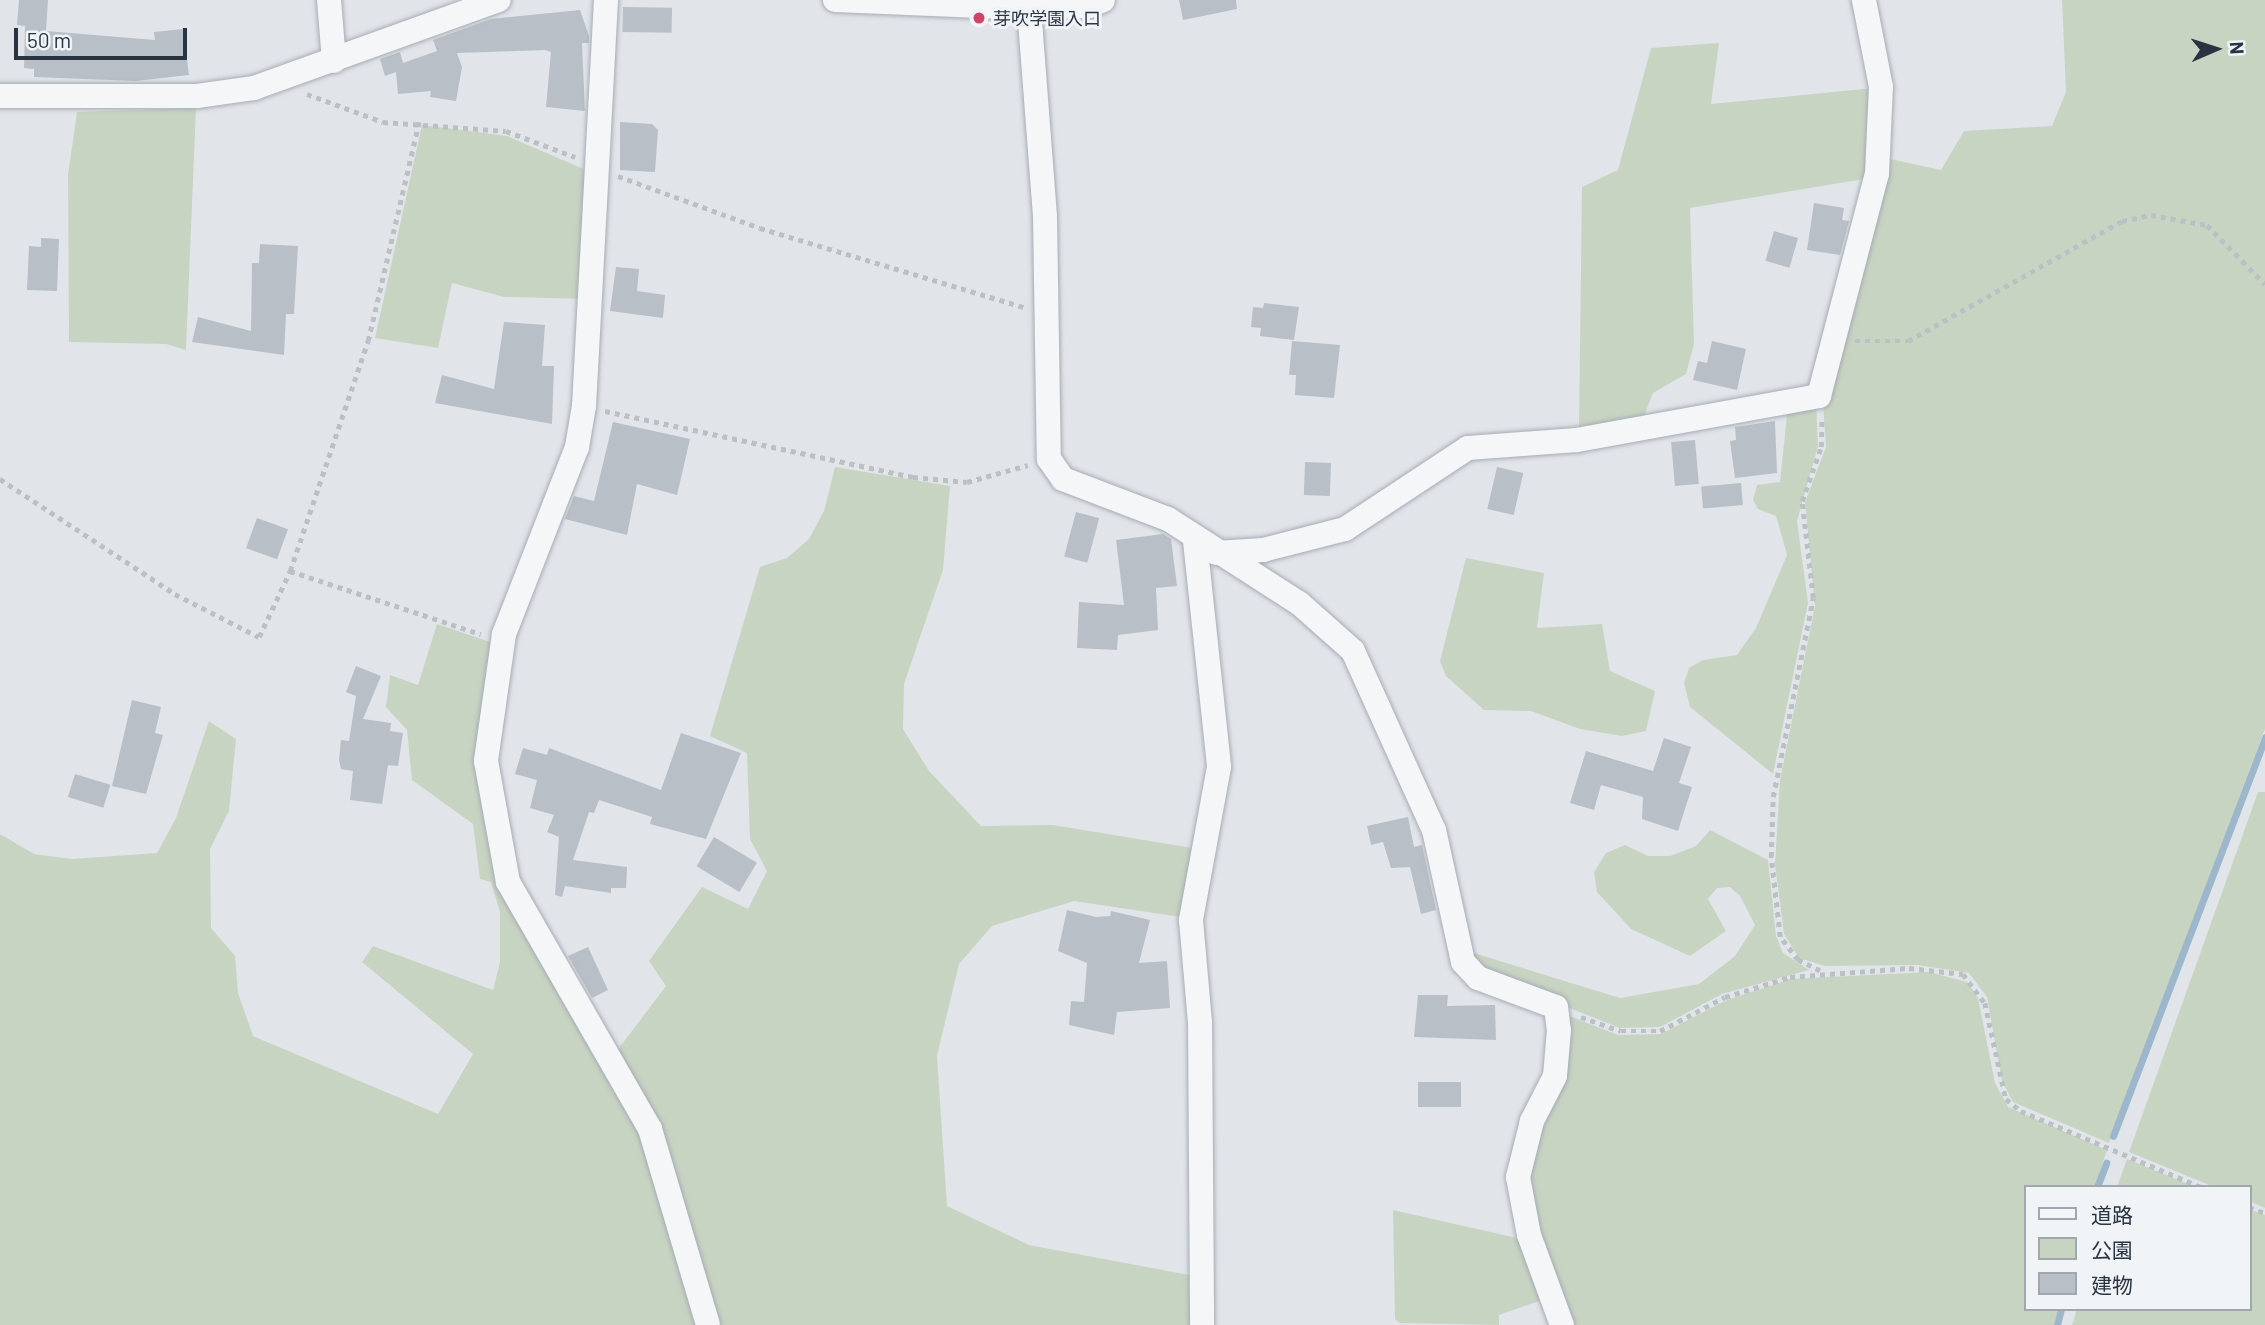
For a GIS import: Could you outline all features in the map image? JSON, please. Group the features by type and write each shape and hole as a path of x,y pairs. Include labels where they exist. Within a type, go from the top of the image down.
{"street":[{"path":"329,0 334,61"},
{"path":"0,96 197,96 254,88 499,0"},
{"path":"606,0 584,406 577,447 502,641 486,761 508,882 650,1129 708,1325"},
{"path":"835,0 1029,9 1089,6 1104,0"},
{"path":"1205,547 1263,550 1345,529 1468,448 1577,440 1819,396 1877,174 1881,87 1864,0"},
{"path":"1029,9 1047,314 1049,459 1063,478 1168,519 1205,547 1299,603 1353,651 1434,830 1463,962 1478,978 1556,1007 1555,1076 1532,1121 1518,1177 1529,1235 1562,1325"},
{"path":"1202,1325 1200,1022 1191,920 1219,767 1205,547"}],"path":[{"path":"278,80 361,116 506,131 596,168 760,228 1047,314"},
{"path":"0,479 175,594 259,637 290,570 368,341 419,122"},
{"path":"1833,339 1908,341 2122,221 2151,215 2207,225 2265,284"},
{"path":"1819,396 1824,431 1802,501 1813,598 1773,797 1772,857 1780,937 1798,960 1820,971"},
{"path":"584,406 913,477 967,482 1049,459"},
{"path":"290,570 502,641"},
{"path":"1556,1007 1621,1031 1660,1031 1726,997 1820,971 1909,968 1964,974 1985,1003 2006,1098 2021,1111 2196,1185"}],"green space":[{"path":"2062,0 2265,0 2265,729 2109,1143 2013,1102 2002,1081 1987,997 1969,973 1918,965 1825,966 1799,958 1784,934 1775,865 1780,780 1815,606 1805,502 1826,447 1823,403 1881,157 1941,170 1964,131 2052,126 2066,92"},
{"path":"1719,43 1711,104 1874,88 1864,179 1690,208 1694,344 1686,374 1653,393 1641,424 1579,428 1582,187 1618,170 1651,48"},
{"path":"196,108 186,350 166,344 69,342 68,175 77,112"},
{"path":"422,125 507,136 591,172 588,299 504,297 452,283 438,348 375,338"},
{"path":"1816,401 1818,446 1797,521 1808,603 1773,774 1690,707 1684,683 1689,668 1703,660 1737,655 1756,628 1787,555 1776,516 1758,509 1753,500 1757,485 1780,482 1788,406"},
{"path":"835,467 950,486 943,570 904,684 903,729 929,771 981,826 1053,825 1198,849 1187,918 1074,901 992,926 959,964 937,1056 947,1206 1029,1245 1200,1277 1198,1325 711,1325 613,1056 666,986 649,961 702,887 748,909 767,871 750,839 747,753 710,736 760,567 787,558 809,539 824,511"},
{"path":"1466,558 1544,573 1537,628 1602,624 1610,671 1655,691 1646,731 1622,736 1580,729 1531,711 1484,710 1446,676 1440,661"},
{"path":"437,624 496,644 492,838 645,1132 703,1325 0,1325 0,834 34,854 72,859 157,853 176,818 209,721 236,739 229,811 210,849 211,928 235,956 238,993 253,1036 438,1114 473,1054 362,962 373,946 493,990 500,962 500,912 491,882 480,879 473,824 412,780 407,730 386,707 390,675 418,685"},
{"path":"2258,792 2265,792 2265,1208 2251,1202 2251,1185 2209,1185 2129,1152"},
{"path":"1710,830 1768,860 1776,936 1783,953 1809,970 1722,994 1660,1027 1620,1028 1484,974 1467,951 1620,998 1699,984 1735,956 1755,925 1740,896 1730,887 1717,888 1708,899 1726,931 1690,956 1631,929 1597,892 1594,872 1606,853 1625,845 1648,856 1670,856 1696,846"},
{"path":"1928,972 1967,982 1978,998 1995,1083 2008,1107 2107,1150 2096,1185 2024,1185 2024,1311 2058,1311 2054,1325 1569,1325 1526,1210 1532,1129 1559,1012 1618,1035 1661,1034 1727,1000 1791,979"},
{"path":"2127,1159 2190,1185 2118,1185"},
{"path":"1393,1210 1526,1240 1547,1298 1499,1315 1499,1325 1400,1323 1395,1319"},
{"path":"2251,1210 2265,1215 2265,1325 2072,1325 2076,1311 2251,1311"}],"building":[{"path":"19,0 48,0 46,31 155,40 154,32 183,29 189,75 136,81 34,77 34,69 24,68 25,26 17,25"},
{"path":"1179,0 1236,0 1237,9 1183,20"},
{"path":"623,7 672,8 672,33 623,32"},
{"path":"580,10 589,36 589,43 582,43 585,111 546,107 551,52 545,50 457,53 462,67 456,101 430,97 431,91 398,94 396,72 385,76 380,59 400,52 403,63 437,51 433,40 491,19"},
{"path":"620,122 652,124 658,130 655,172 620,170"},
{"path":"1814,203 1844,208 1842,220 1849,221 1840,255 1807,250"},
{"path":"1774,231 1798,238 1789,268 1765,261"},
{"path":"41,238 59,239 57,291 27,290 29,246 41,247"},
{"path":"260,244 298,246 294,314 286,314 284,355 192,342 198,317 251,331 252,263 259,263"},
{"path":"616,267 639,269 637,291 665,295 663,318 610,311"},
{"path":"1264,303 1299,307 1294,340 1260,336 1261,328 1251,327 1253,307 1263,308"},
{"path":"504,322 545,325 542,366 554,366 552,424 435,403 442,375 494,389"},
{"path":"1292,341 1340,345 1334,398 1295,395 1296,375 1289,375"},
{"path":"1712,341 1746,349 1737,390 1693,380 1698,361 1707,363"},
{"path":"1775,421 1777,473 1735,478 1730,441 1736,440 1735,427"},
{"path":"613,422 690,439 677,495 637,484 627,535 565,519 574,496 594,501"},
{"path":"1695,440 1699,484 1675,486 1671,442"},
{"path":"1305,462 1331,463 1330,496 1304,495"},
{"path":"1497,467 1523,473 1514,515 1487,509"},
{"path":"1741,483 1743,505 1703,508 1701,486"},
{"path":"1076,512 1099,518 1087,563 1064,556"},
{"path":"257,518 288,529 277,559 246,548"},
{"path":"1163,534 1171,539 1177,586 1156,588 1158,630 1118,635 1117,650 1077,648 1079,602 1124,605 1116,540"},
{"path":"356,666 381,676 363,719 391,723 390,731 403,733 398,766 388,765 382,804 350,800 353,771 341,769 339,760 341,740 349,741 356,696 346,692"},
{"path":"132,700 161,707 155,733 163,735 146,794 112,786"},
{"path":"681,733 741,753 706,839 650,824 652,817 599,800 594,813 589,812 573,860 627,867 626,888 611,888 611,893 565,886 562,897 555,895 559,837 547,832 554,815 530,808 537,780 515,774 523,748 547,755 549,748 661,790"},
{"path":"1664,738 1691,747 1679,783 1692,787 1678,831 1642,819 1643,797 1601,785 1594,810 1570,803 1586,751 1653,771"},
{"path":"75,774 110,785 103,808 68,797"},
{"path":"1408,817 1414,847 1422,845 1436,910 1421,914 1410,867 1391,868 1383,842 1371,845 1367,826"},
{"path":"714,837 757,863 739,892 696,866"},
{"path":"1067,910 1096,917 1110,916 1111,911 1150,920 1139,963 1167,961 1170,1008 1117,1012 1114,1035 1069,1025 1071,1001 1084,1002 1087,963 1058,951"},
{"path":"588,947 608,990 592,998 568,956"},
{"path":"1418,995 1448,995 1447,1006 1495,1005 1496,1040 1414,1037"},
{"path":"1418,1082 1461,1082 1461,1107 1418,1107"}],"waterway":[{"path":"2113,1136 2265,737"},
{"path":"2098,1185 2106,1163"},
{"path":"2057,1325 2060,1311"}],"place":[{"name":"芽吹学園入口","path":"979,18"}]}
